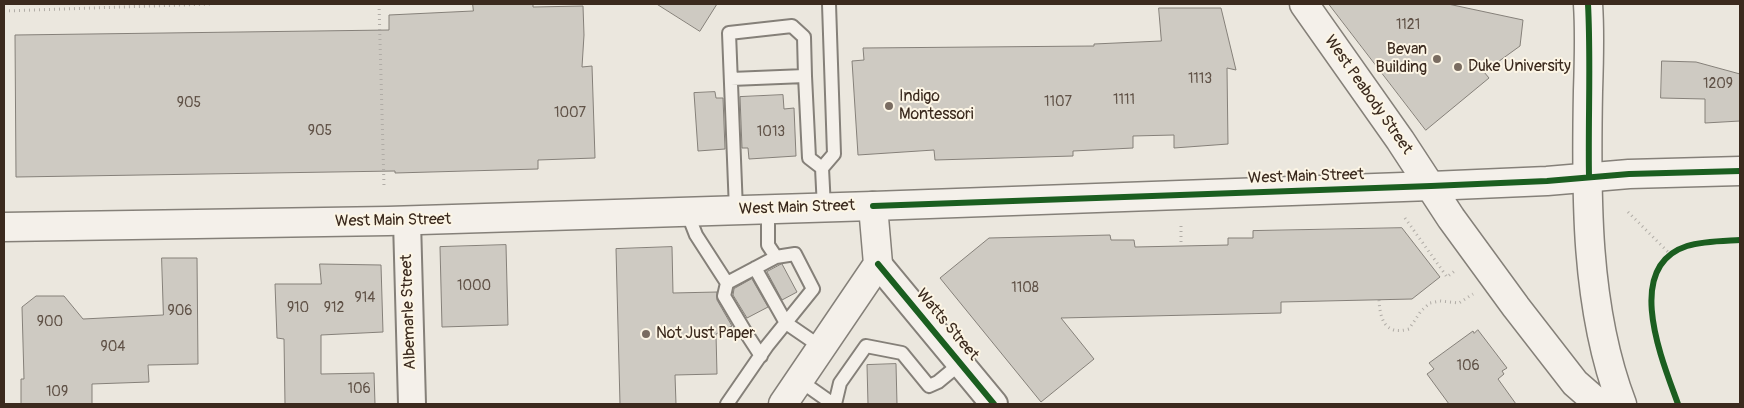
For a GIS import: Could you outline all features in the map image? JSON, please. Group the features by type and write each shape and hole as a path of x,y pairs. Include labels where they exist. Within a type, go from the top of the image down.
{"main road":[{"name":"West Peabody Street","path":"1304,4 1516,307 1575,383 1599,404"},
{"path":"1588,4 1590,34 1588,92 1589,177 1592,269 1596,306 1604,343 1622,404"},
{"name":"West Main Street","path":"4,227 407,221 824,208 1431,186 1547,181 1629,174 1740,171"},
{"path":"783,404 878,264 873,206"}],"street":[{"name":"Albemarle Street","path":"407,221 412,404"},
{"name":"Watts Street","path":"878,264 994,404"}],"lane":[{"path":"824,208 822,168 834,154 829,4"},
{"path":"736,210 729,33 792,26 804,37 809,158 822,168"},
{"path":"731,79 805,76"},
{"path":"768,209 768,245 776,257"},
{"path":"687,212 696,235 726,283 724,296 761,356"},
{"path":"726,283 776,257 795,254 813,289 761,356 727,404"},
{"path":"755,268 786,323 821,347"},
{"path":"799,380 834,404 840,383 866,346 902,353 928,386 938,382 961,364"}],"path":[{"path":"4,11 211,4"},
{"path":"379,4 384,186"},
{"path":"1628,212 1668,257 1678,250"},
{"path":"1405,218 1447,277 1457,270"},
{"path":"1181,226 1182,245"},
{"path":"1379,300 1382,320 1389,328 1399,331 1409,329 1421,311 1430,303 1440,301 1459,303 1474,294"}],"building":[{"path":"473,4 533,4 533,7 583,6 582,67 592,66 595,158 538,160 538,169 395,173 395,171 16,177 15,35 389,30 389,15 473,11"},
{"path":"657,4 717,4 700,31"},
{"name":"Bevan Building","path":"1329,4 1448,4 1523,20 1520,46 1484,72 1489,78 1426,130"},
{"path":"1159,8 1221,8 1236,70 1227,68 1228,144 1174,148 1174,135 1133,136 1133,148 1073,151 1073,156 935,160 934,150 858,155 852,61 864,60 863,48 1094,46 1094,44 1161,41"},
{"path":"1662,61 1696,62 1740,74 1740,121 1705,123 1705,99 1661,98"},
{"path":"715,92 716,98 723,98 725,149 698,151 694,93"},
{"path":"783,95 784,109 794,108 796,156 749,159 748,148 742,148 740,97"},
{"path":"1402,228 1440,277 1412,299 1281,302 1281,313 1061,318 1094,359 1041,402 940,278 989,238 1110,235 1111,240 1134,240 1135,247 1228,245 1228,238 1253,238 1253,231"},
{"path":"506,245 508,325 442,327 440,247"},
{"name":"Not Just Paper","path":"672,247 673,293 717,292 717,300 732,326 716,334 717,374 675,375 676,404 620,404 616,249"},
{"path":"162,258 197,258 198,364 148,365 149,382 92,384 92,404 21,404 21,379 24,379 22,307 36,296 64,296 83,319 163,315"},
{"path":"320,264 381,265 383,332 321,335 321,374 374,373 375,404 285,404 284,339 277,338 275,284 321,284"},
{"path":"782,264 797,292 782,300 767,272"},
{"path":"752,279 768,307 747,318 733,295 734,289"},
{"path":"1478,330 1507,368 1502,371 1504,374 1498,379 1516,404 1449,404 1427,374 1434,369 1429,363 1473,331 1474,333"},
{"path":"896,364 897,404 868,404 867,365"}],"cycle path":[{"path":"1588,4 1589,177"},
{"path":"873,206 1431,186 1547,181 1629,174 1740,171"},
{"path":"1678,404 1664,365 1652,317 1652,294 1656,274 1667,257 1687,246 1706,242 1740,240"},
{"path":"878,264 994,404"}],"place":[{"name":"Bevan Building","path":"1437,59"},
{"name":"Duke University","path":"1458,67"},
{"name":"Indigo Montessori","path":"889,106"},
{"name":"Not Just Paper","path":"646,334"}]}
